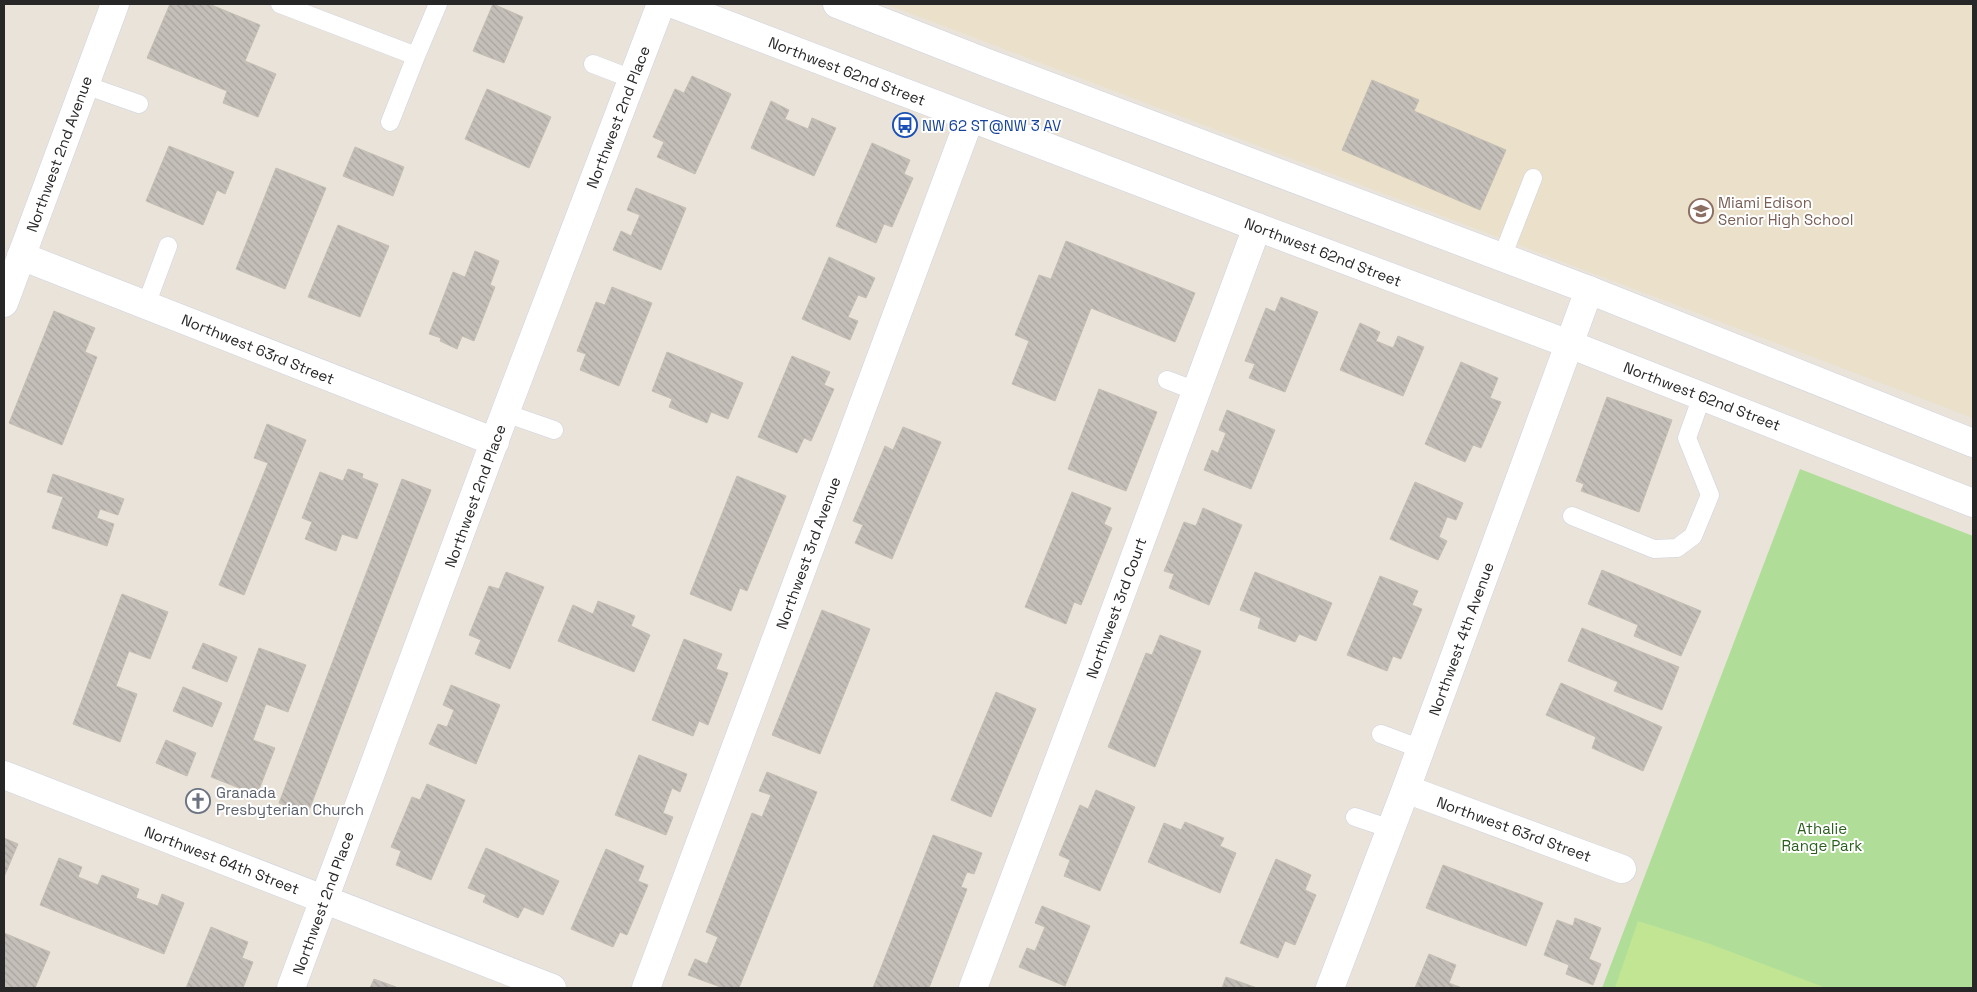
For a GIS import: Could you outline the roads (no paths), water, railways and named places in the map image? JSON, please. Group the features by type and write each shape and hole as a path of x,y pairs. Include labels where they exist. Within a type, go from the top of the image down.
{"street":[{"name":"Northwest 2nd Avenue","path":"4,303 115,4"},
{"name":"Northwest 2nd Place","path":"291,988 494,442 661,4"},
{"name":"Northwest 62nd Street","path":"673,4 1569,344 1973,503"},
{"path":"837,4 990,64 1589,290 1973,443"},
{"name":"Northwest 3rd Avenue","path":"646,988 970,118"},
{"name":"Northwest 3rd Court","path":"973,988 1257,227"},
{"name":"Northwest 63rd Street","path":"21,256 494,442"},
{"name":"Northwest 4th Avenue","path":"1330,988 1421,749 1589,290"},
{"name":"Northwest 64th Street","path":"4,775 552,988"},
{"name":"Northwest 63rd Street","path":"1406,789 1622,869"}],"lane":[{"path":"280,4 416,56"},
{"path":"390,122 438,4"},
{"path":"593,64 632,79"},
{"path":"85,85 139,104"},
{"path":"1502,257 1533,178"},
{"path":"146,305 168,246"},
{"path":"1167,380 1196,391"},
{"path":"1572,516 1654,549 1677,548 1694,536 1710,496 1687,438 1702,396"},
{"path":"505,413 554,430"},
{"path":"1381,734 1421,749"},
{"path":"1355,817 1391,829"}],"place":[{"name":"NW 62 ST@NW 3 AV","path":"905,125"},
{"name":"Miami Edison Senior High School","path":"1701,211"},
{"name":"Granada Presbyterian Church","path":"198,801"}],"park label":[{"name":"Athalie Range Park","path":"1822,836"}]}
